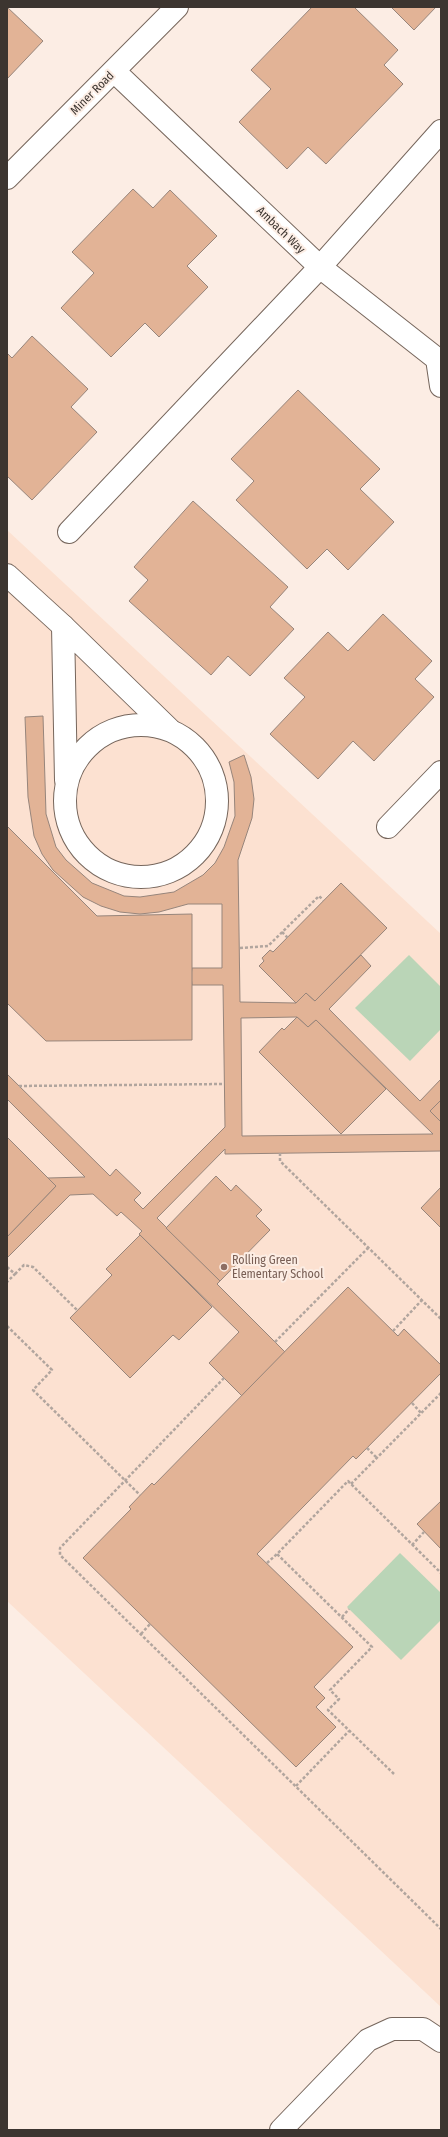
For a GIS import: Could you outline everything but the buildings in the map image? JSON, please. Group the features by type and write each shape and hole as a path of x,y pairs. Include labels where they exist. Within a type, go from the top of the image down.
{"street":[{"name":"Miner Road","path":"7,178 177,7"},
{"name":"Ambach Way","path":"114,71 320,267 439,359 441,386"},
{"path":"69,532 320,267 441,131"},
{"path":"7,575 63,626 169,729 192,743 209,763 217,788 217,815 207,840 190,860 166,873 140,878 114,872 91,859 74,838 66,813 63,626"},
{"path":"66,786 76,761 89,745 107,732 127,725 148,724 169,729"},
{"path":"388,826 441,772"},
{"path":"281,2130 368,2040 392,2029 422,2029 441,2041"}],"path":[{"path":"240,948 268,946 318,896 323,900"},
{"path":"282,932 288,938"},
{"path":"19,1086 224,1084"},
{"path":"280,1153 280,1161 441,1319"},
{"path":"275,1342 368,1248"},
{"path":"7,1282 24,1265 33,1267 77,1310"},
{"path":"7,1266 15,1274"},
{"path":"393,1331 422,1300"},
{"path":"7,1326 52,1370 33,1390 140,1495"},
{"path":"224,1378 144,1459 126,1481 60,1548 60,1555 441,1929"},
{"path":"351,1484 441,1393"},
{"path":"412,1403 421,1413"},
{"path":"367,1448 377,1458"},
{"path":"267,1563 348,1481 441,1573"},
{"path":"412,1545 424,1532"},
{"path":"277,1554 372,1647 330,1690 339,1699 328,1710 394,1774"},
{"path":"342,1617 349,1609"},
{"path":"140,1634 150,1624"},
{"path":"296,1786 349,1731"}],"shaded area":[{"name":"Rolling Green Elementary School","path":"7,530 441,934 441,2007 7,1601"}],"green space":[{"path":"409,955 441,987 441,1029 410,1061 355,1008"},
{"path":"400,1553 441,1593 441,1620 401,1660 347,1607"}],"place":[{"name":"Rolling Green Elementary School","path":"224,1267"}]}
